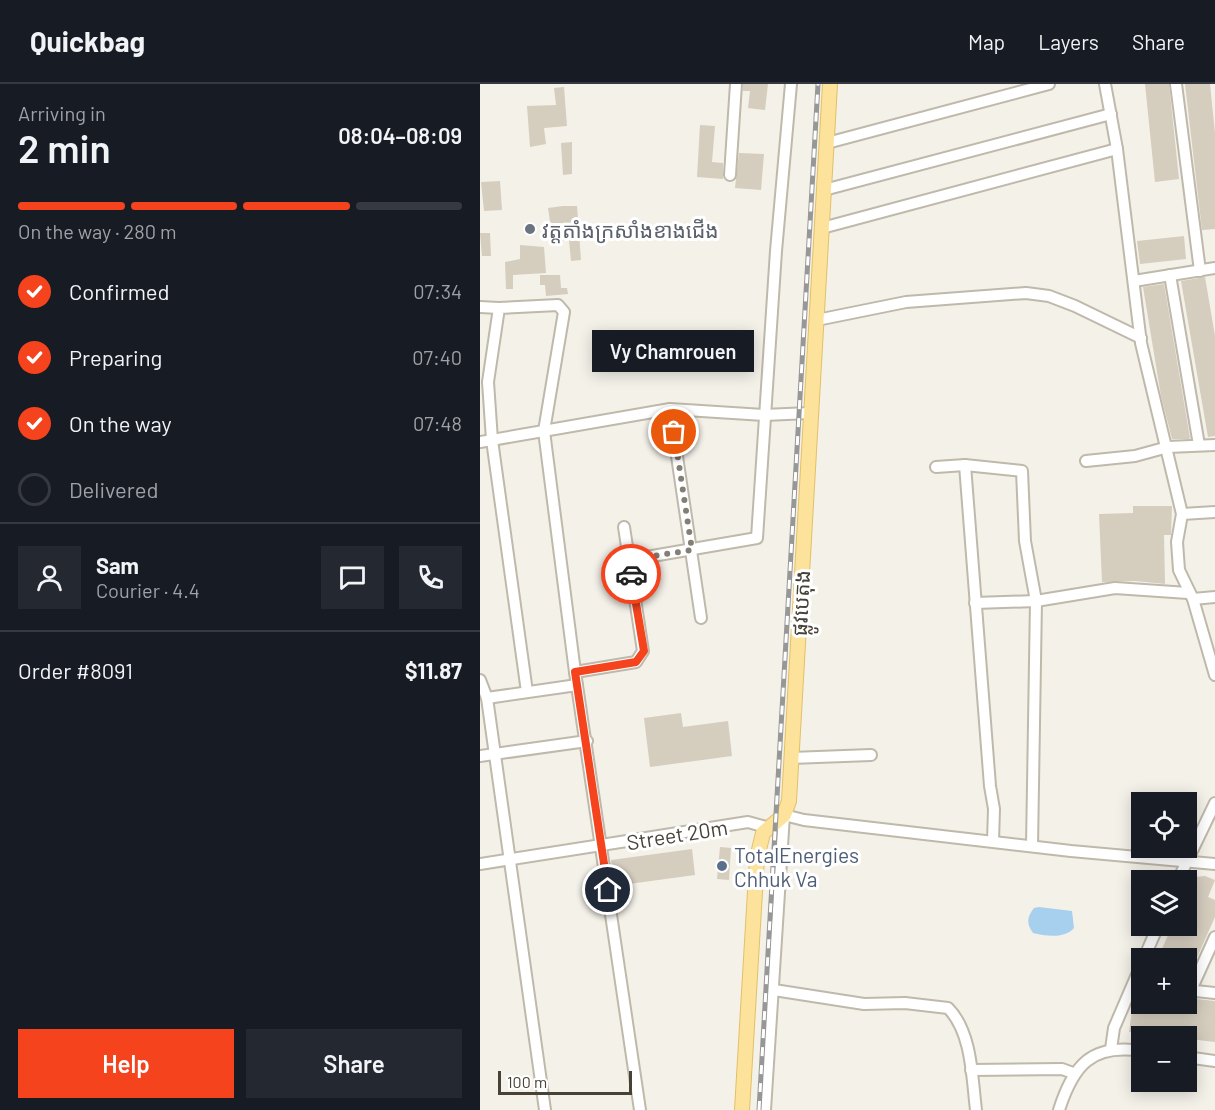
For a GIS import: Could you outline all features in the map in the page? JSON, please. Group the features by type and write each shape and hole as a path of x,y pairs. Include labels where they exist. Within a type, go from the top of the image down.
{"main road":[{"name":"ផ្លូវបេតុង","path":"784,815 789,801 830,84"},
{"path":"742,1110 753,891 760,841 766,827 784,815"}],"street":[{"path":"730,175 736,84"},
{"path":"628,560 757,538 764,415 791,84"},
{"path":"827,143 1049,84"},
{"path":"1105,84 1117,148 1141,338 1182,514 1177,542 1177,559 1215,675"},
{"path":"1176,84 1200,271"},
{"path":"824,190 1111,114"},
{"path":"822,228 1117,148"},
{"path":"1134,281 1215,268"},
{"path":"1170,275 1199,445"},
{"path":"817,320 906,302 1026,294 1049,296 1141,338"},
{"path":"480,307 558,305 564,312 544,431 575,672 640,1110"},
{"path":"499,308 488,382 492,440 526,692"},
{"path":"670,409 702,618"},
{"path":"480,442 670,409 764,415 810,413"},
{"path":"1086,462 1135,456 1168,447 1215,445"},
{"path":"965,465 994,809 993,841"},
{"path":"936,467 965,465 1022,471 1025,541 1036,601 1032,846"},
{"path":"1182,514 1215,512"},
{"path":"575,672 636,662 644,651 624,527"},
{"path":"975,603 1036,601 1115,588 1215,597"},
{"path":"480,680 487,698 545,1110"},
{"path":"487,698 577,685"},
{"path":"480,756 587,741"},
{"path":"791,758 871,755"},
{"path":"1183,870 1215,803"},
{"path":"765,1110 784,815 804,820 1032,846 1215,864"},
{"name":"Street 20m","path":"480,864 748,822 766,827"},
{"path":"1197,974 1215,937"},
{"path":"774,990 864,1004 905,1003 948,1008 959,1021 971,1070 976,1110"},
{"path":"1197,991 1215,993"},
{"path":"1111,1049 1114,1028 1131,996"},
{"path":"1059,1110 1073,1073 1087,1059 1111,1049 1131,1050"},
{"path":"1197,1059 1215,1061"},
{"path":"971,1070 1062,1069 1073,1073"}],"water":[{"path":"1034,908 1072,911 1074,928 1060,935 1049,936 1033,933 1028,923 1029,917"}],"building":[{"path":"743,84 768,84 765,110 748,108 750,91 743,91"},
{"path":"1145,84 1169,84 1179,179 1155,182"},
{"path":"1185,84 1210,84 1215,133 1215,229 1202,230"},
{"path":"564,87 567,126 544,128 546,144 530,147 527,106 556,105 554,88"},
{"path":"700,125 715,126 712,162 723,163 723,179 697,177"},
{"path":"572,142 572,174 563,175 561,143"},
{"path":"739,153 764,154 761,190 735,188"},
{"path":"500,181 502,210 484,211 481,182"},
{"path":"577,206 581,260 571,261 569,240 553,242 548,208"},
{"path":"480,233 490,233 491,256 482,256"},
{"path":"1184,236 1186,259 1140,264 1137,241"},
{"path":"520,245 544,247 546,273 513,275 513,289 506,289 505,262 520,259"},
{"path":"540,275 560,275 561,288 567,288 568,294 546,296 545,285 540,285"},
{"path":"1205,277 1215,336 1215,436 1208,437 1181,281"},
{"path":"1164,284 1189,439 1172,439 1161,396 1143,287"},
{"path":"1133,506 1172,506 1171,535 1164,535 1165,584 1135,581 1102,582 1099,514 1133,513"},
{"path":"681,713 683,727 728,721 732,756 650,767 644,718"},
{"path":"720,847 731,848 729,880 717,879"},
{"path":"692,849 695,875 614,886 611,860"},
{"path":"1205,876 1215,880 1208,897 1215,900 1215,917 1197,957 1197,948 1162,948 1168,936 1197,936 1197,877"},
{"path":"1197,999 1215,1001 1215,1042 1197,1040 1197,1026 1131,1026 1131,1032 1129,1032 1131,1014 1197,1014"}],"railway":[{"path":"759,1110 818,84"}],"way so far":[{"path":"631,574 628,560 692,550 674,432"}],"place":[{"name":"វត្តតាំងក្រសាំងខាងជើង","path":"530,229"},
{"name":"Vy Chamrouen","path":"674,432"},
{"name":"TotalEnergies Chhuk Va","path":"722,866"}],"route":[{"path":"608,890 592,771 575,672 636,662 641,658 644,651 631,574"}]}
